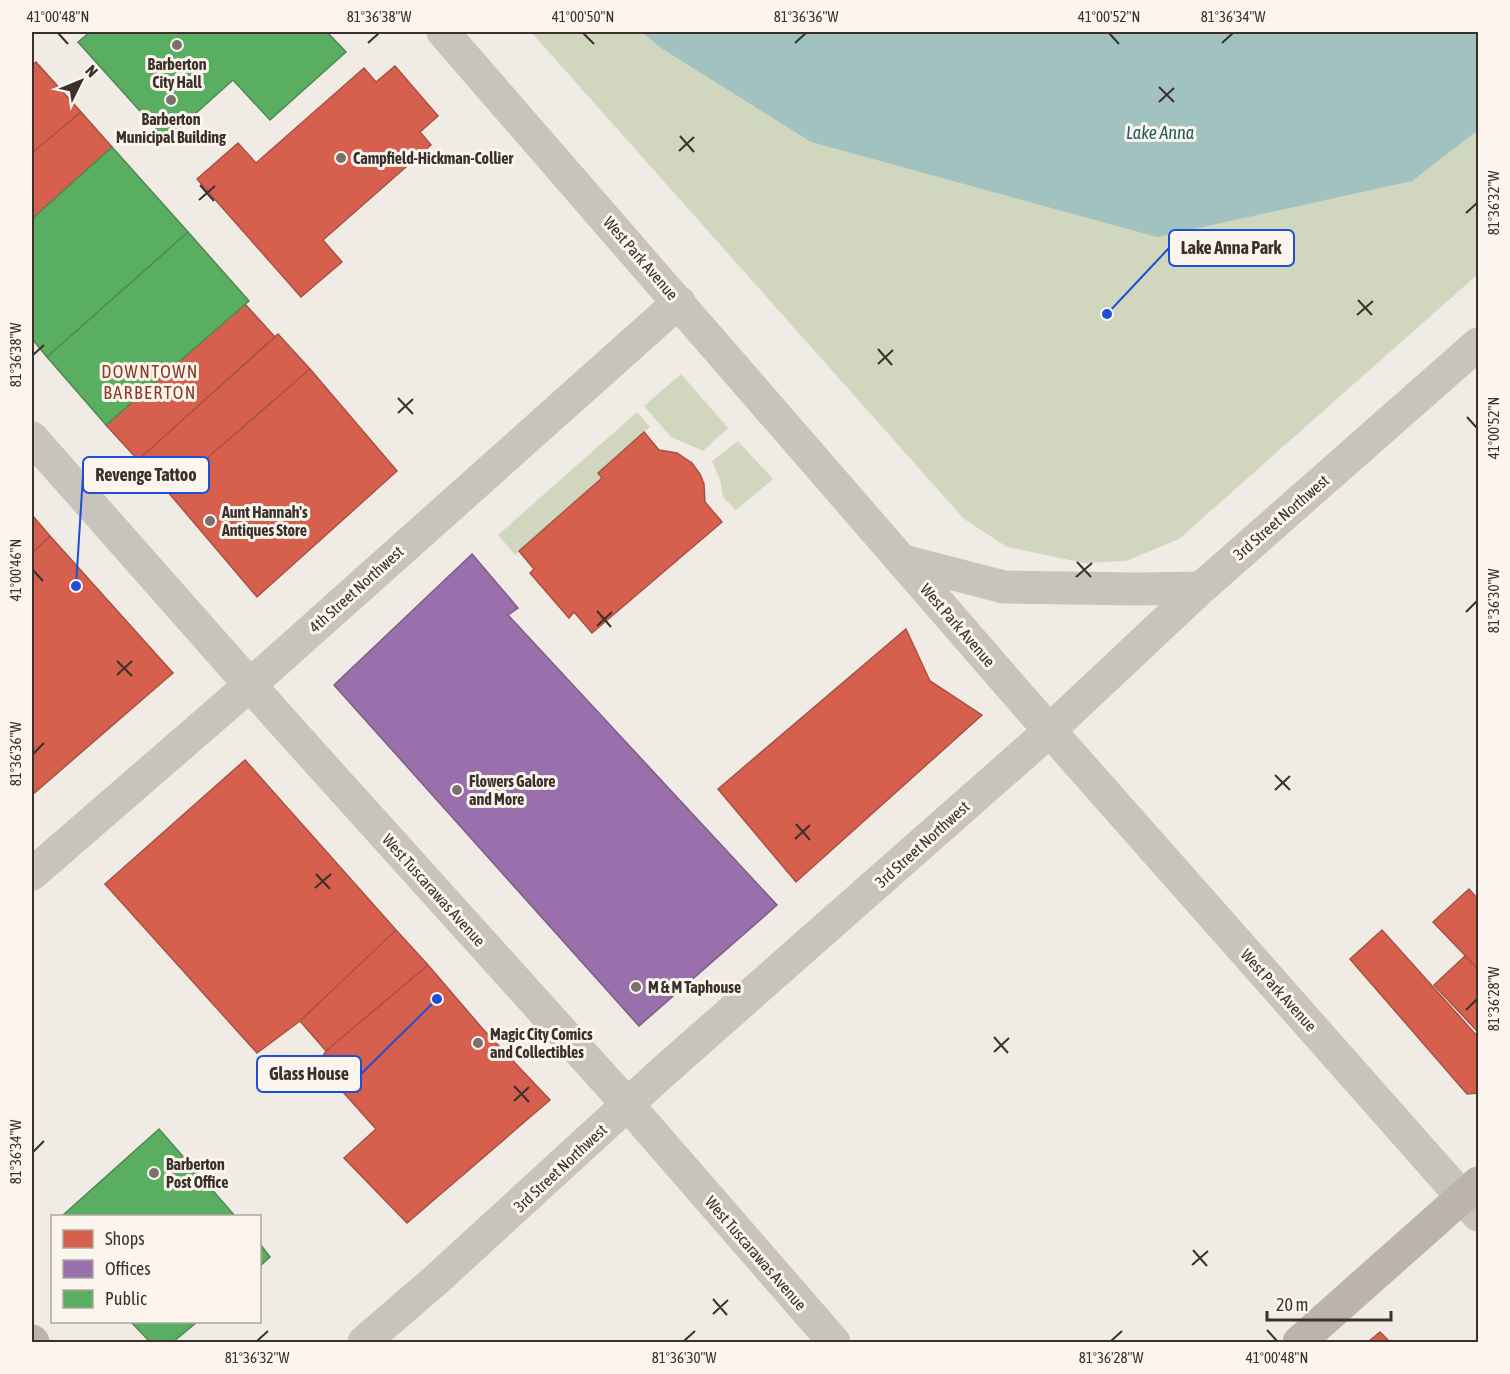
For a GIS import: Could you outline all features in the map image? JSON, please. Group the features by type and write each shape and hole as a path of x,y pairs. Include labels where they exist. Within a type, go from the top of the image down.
{"street":[{"name":"West Park Avenue","path":"443,32 1050,731 1473,1198"},
{"name":"4th Street Northwest","path":"32,874 250,685 679,302"},
{"name":"3rd Street Northwest","path":"364,1342 437,1279 627,1105 1050,731 1201,588 1479,344"},
{"name":"West Tuscarawas Avenue","path":"32,438 627,1105 834,1342"},
{"path":"903,561 1004,587 1137,590 1201,588"},
{"path":"1299,1342 1473,1198"}],"green space":[{"path":"531,32 1478,32 1478,274 1179,539 1126,561 1084,563 1007,547 964,519"},
{"path":"681,374 728,428 703,451 671,437 644,406"},
{"path":"637,412 650,427 599,473 602,478 515,555 498,535"},
{"path":"738,441 773,479 736,510 723,497 720,480 712,461"}],"water":[{"name":"Lake Anna","path":"642,32 1478,32 1478,130 1412,181 1157,237 811,142 661,48"}],"building: Shops":[{"path":"36,62 81,112 32,153 32,65"},
{"path":"395,66 438,116 420,132 431,145 323,240 342,262 301,297 197,179 238,143 256,163 364,68 376,82"},
{"path":"81,112 112,147 32,219 32,153"},
{"path":"245,304 275,337 138,460 106,425"},
{"path":"278,334 310,369 168,492 138,460"},
{"path":"310,369 397,471 257,597 168,492"},
{"path":"644,432 659,450 677,453 692,463 704,484 705,502 722,522 592,633 574,612 569,618 530,573 534,569 519,551 602,478 598,473"},
{"path":"32,515 50,536 32,553"},
{"path":"50,536 173,673 32,795 32,553"},
{"path":"906,629 930,681 982,715 796,882 718,789"},
{"path":"245,760 396,930 300,1021 257,1053 105,884"},
{"path":"1469,889 1478,899 1478,969 1433,922"},
{"path":"396,930 428,965 326,1051 300,1021"},
{"path":"1382,930 1478,1037 1478,1093 1467,1094 1350,959"},
{"path":"1465,956 1478,969 1478,1032 1434,985"},
{"path":"428,965 482,1028 550,1100 407,1223 344,1158 376,1129 318,1064 326,1051"},
{"path":"1380,1332 1390,1342 1368,1342"}],"building: Offices":[{"path":"472,554 518,608 508,615 777,905 639,1026 334,685"}],"building: Public":[{"name":"Barberton Municipal Building","path":"90,32 327,32 346,52 270,120 233,80 166,140 78,42"},
{"path":"112,147 188,232 47,357 32,339 32,219"},
{"path":"188,232 249,301 106,425 47,357"},
{"name":"Barberton Post Office","path":"159,1129 234,1215 63,1215"},
{"path":"261,1245 270,1257 261,1265"},
{"path":"132,1323 196,1323 173,1342 150,1342"}],"place":[{"name":"Barberton City Hall","path":"177,45"},
{"name":"Barberton Municipal Building","path":"171,100"},
{"name":"Campfield-Hickman-Collier","path":"341,158"},
{"name":"Lake Anna Park","path":"1107,314"},
{"name":"Aunt Hannah's Antiques Store","path":"210,521"},
{"name":"Revenge Tattoo","path":"76,586"},
{"name":"Flowers Galore and More","path":"457,790"},
{"name":"M & M Taphouse","path":"636,987"},
{"name":"Glass House","path":"437,999"},
{"name":"Magic City Comics and Collectibles","path":"478,1043"},
{"name":"Barberton Post Office","path":"154,1173"}],"district":[{"name":"DOWNTOWN BARBERTON","path":"150,382"}]}
